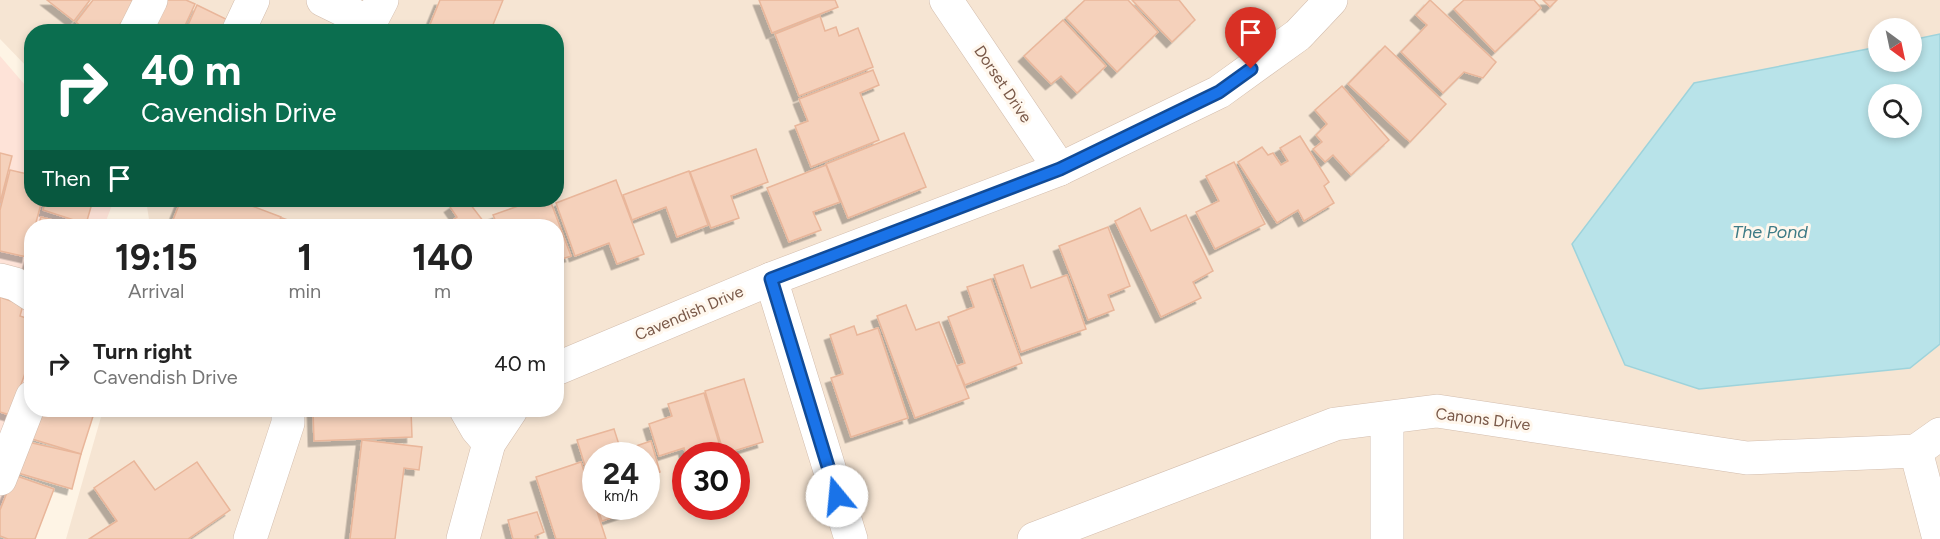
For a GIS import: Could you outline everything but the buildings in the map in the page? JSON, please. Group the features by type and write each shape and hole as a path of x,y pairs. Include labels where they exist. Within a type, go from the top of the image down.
{"street":[{"path":"139,24 150,0"},
{"path":"242,24 254,0"},
{"path":"323,0 376,11"},
{"name":"Dorset Drive","path":"946,0 1060,169"},
{"name":"Cavendish Drive","path":"564,366 771,279 1060,169 1219,92 1298,35 1331,0"},
{"path":"771,279 851,539"},
{"path":"0,280 15,284 24,290"},
{"name":"Canons Drive","path":"1034,539 1335,424 1437,411 1747,458 1928,442"},
{"path":"0,479 24,417"},
{"path":"250,539 288,417"},
{"path":"470,417 489,443"},
{"path":"463,539 489,443 506,417"},
{"path":"1387,418 1387,539"},
{"path":"1928,442 1939,539"}],"shaded area":[{"path":"0,0 1940,0 1940,539 66,539 101,417 564,417 564,219 149,219 147,207 564,207 564,24 24,24 24,64 0,39"},
{"path":"0,56 24,84 24,207 111,207 107,219 24,219 24,417 30,417 0,521"}],"water":[{"name":"The Pond","path":"1940,34 1940,344 1910,368 1699,389 1625,365 1572,244 1694,83 1868,49 1868,72 1922,72 1922,38"}],"route":[{"path":"837,496 771,279 1060,169 1219,92 1251,69"}]}
